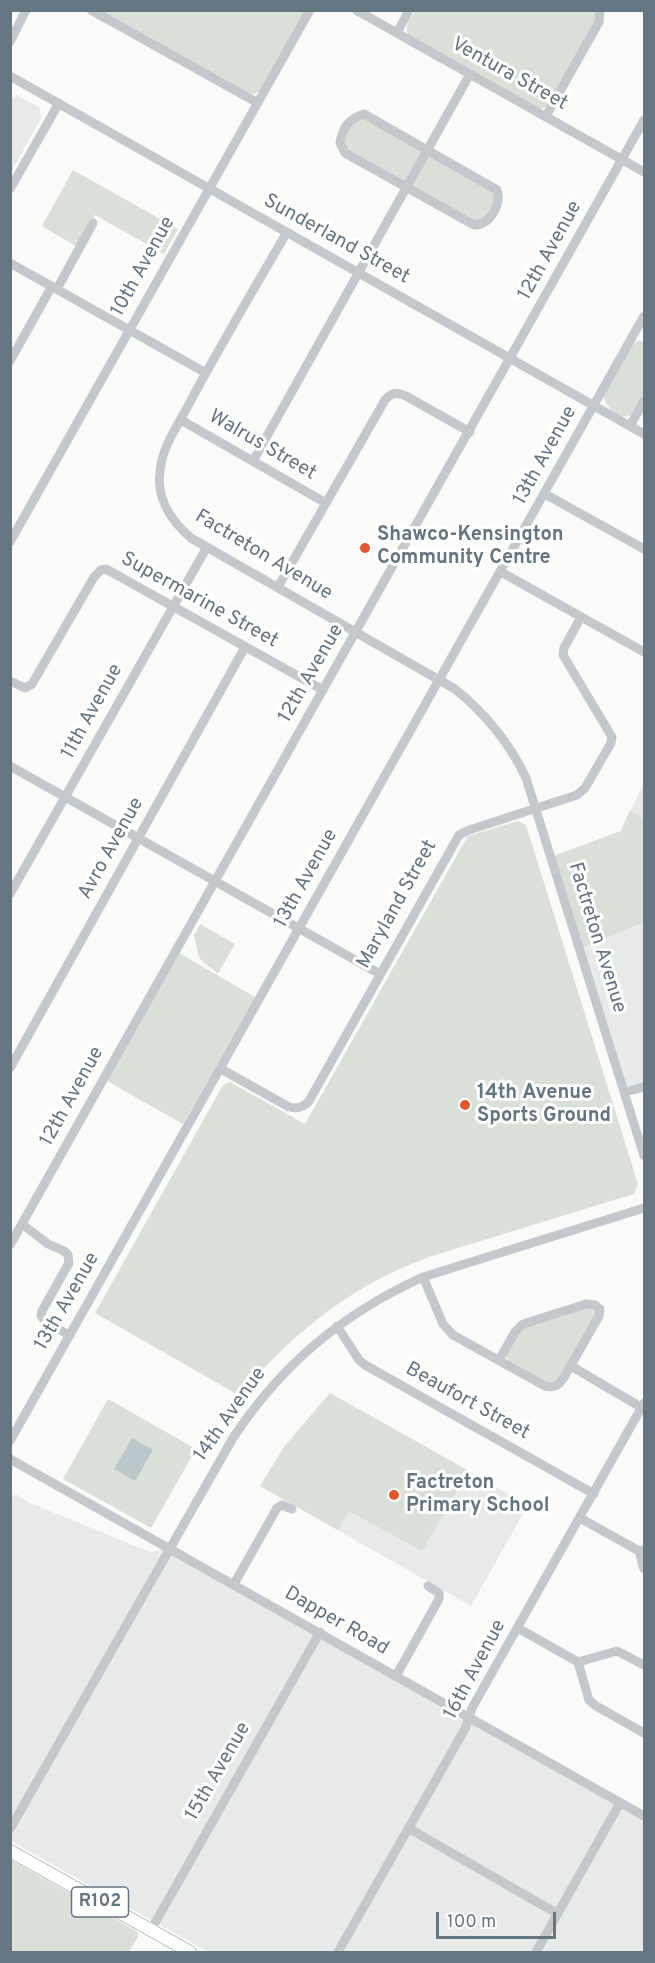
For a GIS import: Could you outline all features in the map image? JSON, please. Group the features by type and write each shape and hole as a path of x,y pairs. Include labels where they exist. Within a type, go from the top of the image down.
{"main road":[{"name":"R102","path":"10,1851 190,1953"}],"street":[{"path":"10,42 26,10"},
{"path":"91,10 258,103"},
{"name":"10th Avenue","path":"10,542 310,10"},
{"name":"Ventura Street","path":"356,10 645,172"},
{"path":"396,33 410,10"},
{"path":"546,116 599,22 600,10"},
{"path":"253,461 470,74"},
{"name":"Sunderland Street","path":"10,76 645,434"},
{"path":"10,189 59,104"},
{"path":"364,114 497,190 499,197 492,214 484,223 474,225 407,187 345,153 340,143 344,129 354,117 364,114"},
{"name":"12th Avenue","path":"10,1245 645,120"},
{"path":"10,361 93,223"},
{"name":"Factreton Avenue","path":"286,232 206,373 162,458 159,472 161,495 169,514 181,530 440,680 467,699 504,739 526,778 645,1156"},
{"path":"10,263 206,373"},
{"name":"13th Avenue","path":"10,1441 222,1069 594,406 639,336 645,316"},
{"path":"278,587 390,394 396,392 406,396 470,432"},
{"path":"630,426 645,401"},
{"name":"Walrus Street","path":"181,420 326,503"},
{"path":"545,494 645,549"},
{"name":"11th Avenue","path":"10,894 207,547"},
{"name":"Supermarine Street","path":"10,681 25,688 32,684 94,577 101,570 106,569 323,690"},
{"path":"501,572 645,652"},
{"name":"Maryland Street","path":"222,1069 289,1107 304,1106 309,1101 459,835 582,792 611,742 610,732 563,655 564,648 581,617"},
{"name":"Avro Avenue","path":"10,1068 245,647"},
{"path":"10,766 380,974"},
{"path":"625,1092 645,1087"},
{"name":"14th Avenue","path":"10,1829 219,1460 253,1408 291,1365 337,1326 390,1292 423,1277 645,1208"},
{"path":"22,1224 48,1244 68,1255 69,1263 41,1313 44,1320 70,1336"},
{"path":"423,1277 443,1324 453,1335 545,1386 551,1387 559,1384 599,1316 600,1309 595,1305 586,1304 523,1324 518,1327 499,1360"},
{"name":"Beaufort Street","path":"337,1326 359,1360 365,1365 594,1494"},
{"path":"571,1366 644,1406"},
{"name":"16th Avenue","path":"338,1953 466,1727 472,1708 644,1406"},
{"name":"Dapper Road","path":"10,1459 645,1816"},
{"path":"234,1584 277,1508 282,1505 292,1509"},
{"path":"580,1518 642,1551 645,1569"},
{"path":"396,1676 439,1599 439,1593 428,1586"},
{"path":"518,1628 578,1662 589,1700 645,1733"},
{"name":"15th Avenue","path":"151,1930 320,1632"},
{"path":"578,1662 612,1651 624,1654 645,1665"},
{"path":"536,1953 620,1803"},
{"path":"408,1828 558,1914"}],"shaded area":[{"path":"595,10 596,21 548,106 540,109 408,35 407,32 408,22 415,11"},
{"path":"99,11 306,11 261,90 255,94 246,93"},
{"path":"16,95 39,107 42,116 11,173 11,96 14,98"},
{"path":"364,114 428,150 499,197 481,225 348,155 341,136"},
{"path":"73,170 178,229 164,254 95,215 77,247 42,226"},
{"path":"639,340 644,342 645,393 643,400 632,415 620,415 606,403 604,395 633,344"},
{"path":"644,783 644,1087 625,1092 551,857 621,831"},
{"path":"630,810 644,819 644,922 580,949 551,857 621,831"},
{"name":"14th Avenue Sports Ground","path":"518,821 526,825 638,1184 634,1194 444,1252 395,1271 351,1295 310,1325 273,1359 240,1396 95,1313 223,1085 230,1082 305,1124 468,836"},
{"path":"200,924 235,944 218,974 199,958 194,935"},
{"path":"179,953 255,997 183,1124 107,1081"},
{"path":"590,1306 596,1315 561,1378 551,1384 509,1363 506,1356 520,1329"},
{"name":"Factreton Primary School","path":"330,1393 528,1505 471,1606 260,1486 284,1447"},
{"name":"Factreton Primary School","path":"330,1393 469,1471 422,1551 349,1511 338,1530 260,1486 284,1447"},
{"path":"108,1399 196,1449 151,1528 63,1479"},
{"path":"132,1438 153,1450 135,1481 114,1469"},
{"path":"16,1494 28,1502 150,1552 169,1548 644,1816 644,1952 208,1952 11,1841 10,1499"},
{"path":"11,1860 138,1932 138,1937 129,1952 11,1952"}],"place":[{"name":"Shawco-Kensington Community Centre","path":"365,548"},
{"name":"14th Avenue Sports Ground","path":"465,1105"},
{"name":"Factreton Primary School","path":"394,1495"}]}
